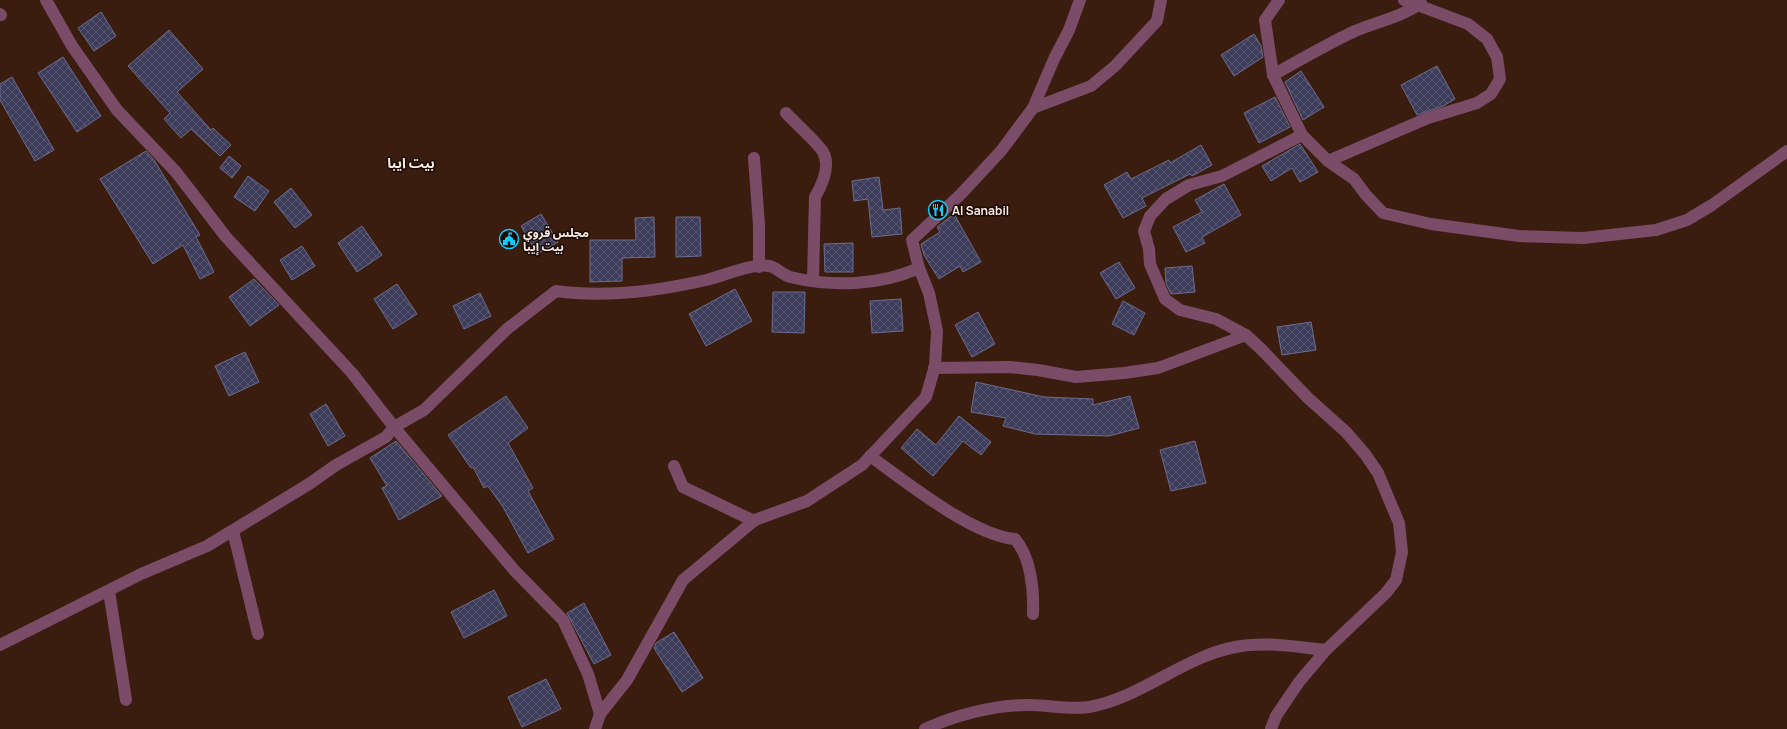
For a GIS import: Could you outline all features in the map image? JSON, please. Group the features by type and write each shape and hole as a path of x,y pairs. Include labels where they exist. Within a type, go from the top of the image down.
{"street":[{"path":"46,0 72,46 117,110 176,172 226,237 297,311 352,372 394,427 514,570 563,620 588,674 600,714"},
{"path":"595,729 600,714 627,680 683,580 754,521 807,502 862,465 926,397 934,368 937,331 929,293 919,268 912,240 966,189 1001,151 1033,108 1054,59 1069,30 1080,0"},
{"path":"1033,108 1091,86 1115,66 1156,21 1161,0"},
{"path":"1279,0 1265,20 1273,75 1302,135 1328,160 1354,179 1366,196 1383,213 1431,224 1520,236 1583,238 1656,230 1687,220 1712,205 1787,151"},
{"path":"1328,160 1428,118 1477,103 1491,94 1500,78 1499,66 1487,38 1468,24 1421,2 1404,0"},
{"path":"1273,75 1324,46 1421,2"},
{"path":"786,114 824,152 826,169 815,197 813,280"},
{"path":"1271,729 1276,716 1299,682 1326,650 1386,593 1396,580 1402,552 1399,523 1378,473 1365,454 1346,432 1308,398 1246,335 1216,319 1180,310 1165,299 1150,264 1150,249 1144,231 1150,216 1166,199 1189,185 1222,176 1302,135"},
{"path":"754,158 759,225 759,267"},
{"path":"0,645 141,574 207,546 309,484 336,465 386,437 394,427 424,410 507,329 556,291 606,295 671,287 707,279 745,268 769,266 789,276 832,283 878,280 902,276 919,268"},
{"path":"934,368 1010,367 1038,370 1076,377 1124,373 1158,368 1246,335"},
{"path":"870,456 918,491 973,525 1001,537 1015,539 1022,546 1034,590 1033,614"},
{"path":"674,466 683,487 754,521"},
{"path":"232,531 258,634"},
{"path":"109,591 126,700"},
{"path":"925,729 956,717 986,710 1028,705 1061,708 1089,707 1116,699 1192,663 1234,647 1256,644 1326,650"}],"building":[{"path":"101,12 116,36 94,51 78,28"},
{"path":"169,30 203,69 177,92 211,130 213,128 231,145 220,156 191,129 181,138 164,119 170,113 128,66"},
{"path":"1254,34 1261,46 1263,57 1234,76 1221,55"},
{"path":"63,57 101,116 77,132 38,73"},
{"path":"1437,66 1455,99 1443,106 1417,115 1401,85"},
{"path":"1301,71 1324,107 1303,120 1285,82"},
{"path":"12,77 54,150 35,161 0,100 0,84"},
{"path":"1275,97 1290,127 1259,143 1244,113"},
{"path":"1300,144 1318,172 1300,182 1292,168 1271,181 1262,166"},
{"path":"1201,145 1212,165 1192,176 1190,174 1142,198 1146,206 1123,218 1104,185 1127,172 1131,179 1169,160 1170,163"},
{"path":"146,151 154,160 200,235 196,237 214,272 200,279 183,245 153,264 100,179"},
{"path":"229,156 241,166 232,178 220,168"},
{"path":"248,176 269,191 255,211 234,197"},
{"path":"879,177 883,210 900,208 902,234 872,237 868,199 854,201 852,181"},
{"path":"1224,184 1241,215 1202,237 1205,243 1186,252 1173,227 1202,212 1195,200"},
{"path":"291,188 312,215 295,228 274,202"},
{"path":"541,214 558,242 537,254 521,226"},
{"path":"954,214 981,262 963,272 960,266 939,279 924,255 921,244 940,232 937,227"},
{"path":"654,217 655,257 622,258 622,281 590,282 590,240 636,240 635,218"},
{"path":"676,217 700,217 701,256 676,257"},
{"path":"362,226 382,255 357,272 338,243"},
{"path":"853,243 853,272 825,272 824,244"},
{"path":"302,246 315,266 292,280 280,260"},
{"path":"1119,262 1135,288 1116,299 1100,273"},
{"path":"1192,266 1195,292 1171,294 1166,283 1165,268"},
{"path":"254,279 279,305 250,326 229,297"},
{"path":"397,284 417,314 393,329 374,299"},
{"path":"735,289 752,321 706,346 689,314"},
{"path":"773,292 805,292 804,333 772,332"},
{"path":"480,293 491,316 464,329 453,306"},
{"path":"901,299 903,331 872,333 870,301"},
{"path":"1123,301 1145,313 1134,335 1112,324"},
{"path":"978,312 995,344 972,357 955,325"},
{"path":"1311,322 1316,350 1282,355 1277,327"},
{"path":"245,352 259,382 229,396 215,366"},
{"path":"976,382 1044,397 1093,399 1093,405 1130,396 1139,428 1109,436 1035,434 1003,426 1006,418 971,412"},
{"path":"506,396 528,428 508,443 533,488 528,491 554,539 528,553 503,507 488,486 484,488 473,467 471,468 448,435"},
{"path":"326,404 345,436 328,446 310,414"},
{"path":"959,416 991,442 981,455 963,441 933,476 901,448 917,429 936,445"},
{"path":"396,441 442,496 399,520 382,488 387,486 370,458"},
{"path":"1195,441 1206,483 1171,491 1160,450"},
{"path":"494,590 507,616 464,638 451,612"},
{"path":"584,603 611,655 594,664 567,613"},
{"path":"674,632 703,678 682,692 654,648 656,643"},
{"path":"546,679 561,709 522,727 508,697"}],"place":[{"name":"Al Sanabil","path":"938,210"},
{"name":"مجلس قروي بيت إيبا","path":"509,239"}],"district":[{"name":"بيت ايبا","path":"411,162"}]}
